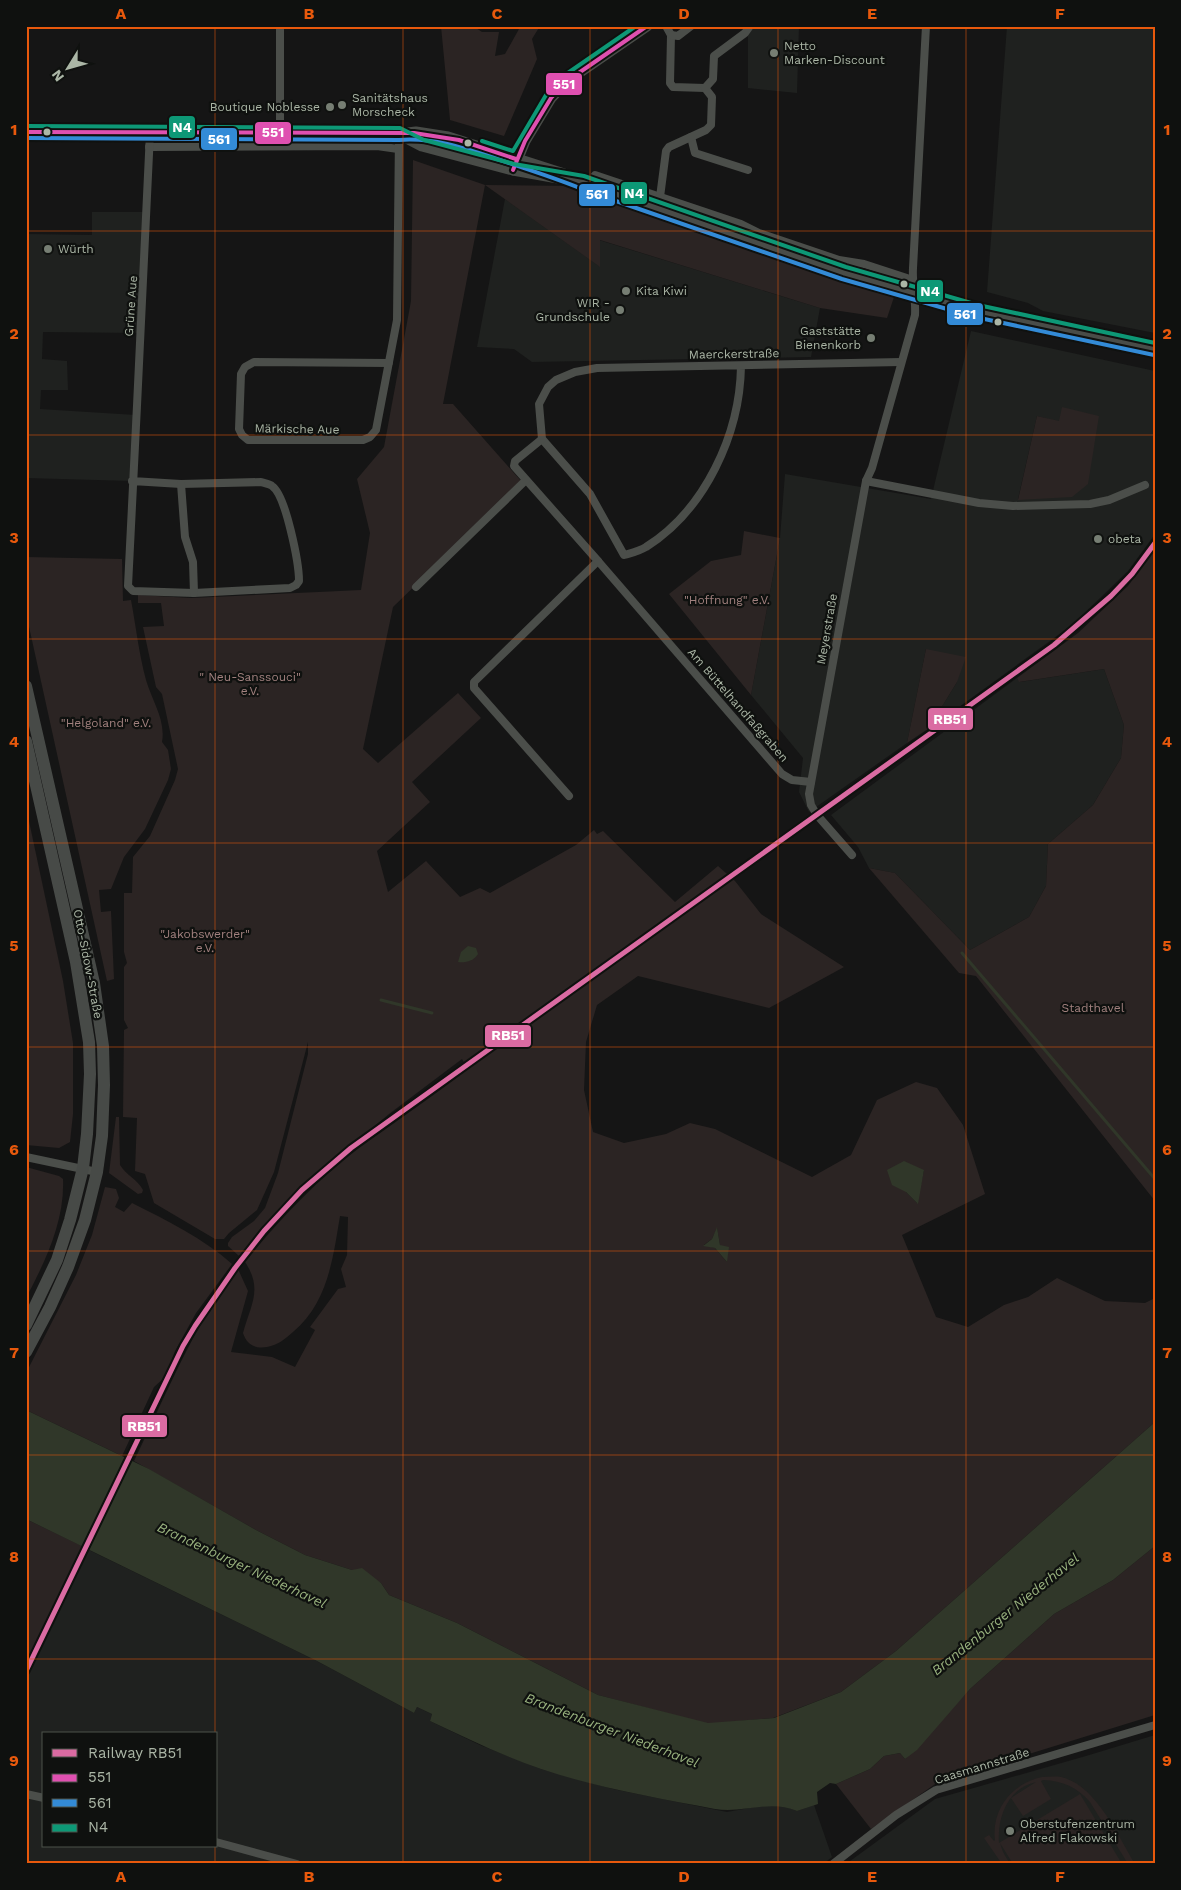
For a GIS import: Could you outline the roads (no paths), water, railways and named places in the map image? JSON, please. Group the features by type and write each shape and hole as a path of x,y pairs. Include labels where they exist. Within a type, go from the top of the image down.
{"main road":[{"path":"515,164 525,141 551,98 567,81 646,26"},
{"path":"26,132 399,134 416,132 448,137 491,150 515,164"},
{"path":"399,134 422,146 486,163 515,164 564,174 586,184 662,210 756,237 844,273 976,311 1155,349"},
{"name":"Otto-Sidow-Straße","path":"26,686 94,983 103,1046 104,1085 102,1136 97,1172 85,1220 68,1267 50,1308 26,1352"},
{"name":"Otto-Sidow-Straße","path":"26,741 76,962 90,1042 87,1134 83,1168 70,1220 57,1260 26,1324"}],"street":[{"path":"280,26 280,132"},
{"path":"666,26 671,35 670,83 673,87 705,88"},
{"path":"671,35 678,36 691,26"},
{"path":"705,88 713,79 714,56 745,33 750,26"},
{"name":"Meyerstraße","path":"811,782 866,481 872,468 915,315 915,293 912,280 926,26"},
{"path":"660,197 666,150 706,130 711,125 712,97 705,88"},
{"name":"Grüne Aue","path":"132,481 181,484 261,482 272,486 278,492 290,528 299,581 290,588 194,593 133,591 128,586 132,481 146,247 150,133"},
{"name":"Märkische Aue","path":"389,363 254,362 245,367 241,374 239,429 248,440 363,440 370,438 376,430 398,320 399,134"},
{"path":"691,137 696,153 748,170"},
{"path":"149,147 377,146 398,148"},
{"path":"586,184 595,175 741,224 756,237 839,260 864,264 912,280"},
{"path":"662,210 671,201"},
{"name":"Maerckerstraße","path":"542,440 539,404 542,395 556,380 575,372 600,368 901,362"},
{"path":"542,440 590,494 624,555 645,548 670,528 688,509 708,482 718,464 727,441 740,390 740,366"},
{"name":"Am Büttelhandfaßgraben","path":"542,440 515,461 514,466 782,774 792,780 811,782"},
{"path":"416,587 526,480"},
{"path":"866,481 979,503 1013,506 1090,504 1108,500 1145,485"},
{"path":"181,484 186,537 193,562 194,593"},
{"path":"569,796 498,713 492,709 474,688 474,682 598,561"},
{"path":"811,782 809,794 811,806 852,855"},
{"path":"26,1156 97,1172"},
{"name":"Caasmannstraße","path":"833,1864 896,1815 936,1790 1155,1725"},
{"path":"26,1794 42,1798"},
{"path":"218,1843 297,1864"}],"water":[{"path":"468,946 476,948 478,954 469,961 458,962 461,952"},
{"path":"904,1161 924,1170 918,1204 906,1192 892,1185 887,1170"},
{"path":"717,1227 720,1245 729,1247 727,1262 715,1248 703,1246 712,1239"},
{"name":"Brandenburger Niederhavel","path":"26,1410 149,1469 256,1530 305,1555 352,1570 362,1568 381,1583 389,1595 457,1623 598,1695 708,1723 774,1718 841,1692 896,1651 1155,1422 1155,1546 1113,1580 1054,1614 970,1689 917,1750 905,1759 900,1753 884,1756 870,1769 836,1784 830,1783 817,1792 818,1804 797,1811 776,1806 736,1810 715,1809 584,1782 541,1769 499,1753 430,1721 432,1714 417,1707 414,1713 317,1661 26,1519"}],"waterway":[{"path":"962,953 1155,1179"},
{"path":"381,1000 432,1013"}],"rail line":[{"name":"RB51","path":"26,1671 183,1346 235,1268 264,1231 302,1190 351,1148 1054,645 1111,596 1132,574 1155,543"}],"place":[{"name":"Netto Marken-Discount","path":"774,53"},
{"name":"Sanitätshaus Morscheck","path":"342,105"},
{"name":"Boutique Noblesse","path":"330,107"},
{"name":"Würth","path":"48,249"},
{"name":"Kita Kiwi","path":"626,291"},
{"name":"WIR - Grundschule","path":"620,310"},
{"name":"Gaststätte Bienenkorb","path":"871,338"},
{"name":"obeta","path":"1098,539"},
{"name":"Oberstufenzentrum Alfred Flakowski","path":"1010,1831"}],"park label":[{"name":"\"Hoffnung\" e.V.","path":"727,600"},
{"name":"\" Neu-Sanssouci\" e.V.","path":"250,684"},
{"name":"\"Helgoland\" e.V.","path":"106,723"},
{"name":"\"Jakobswerder\" e.V.","path":"205,941"},
{"name":"Stadthavel","path":"1093,1008"}]}
